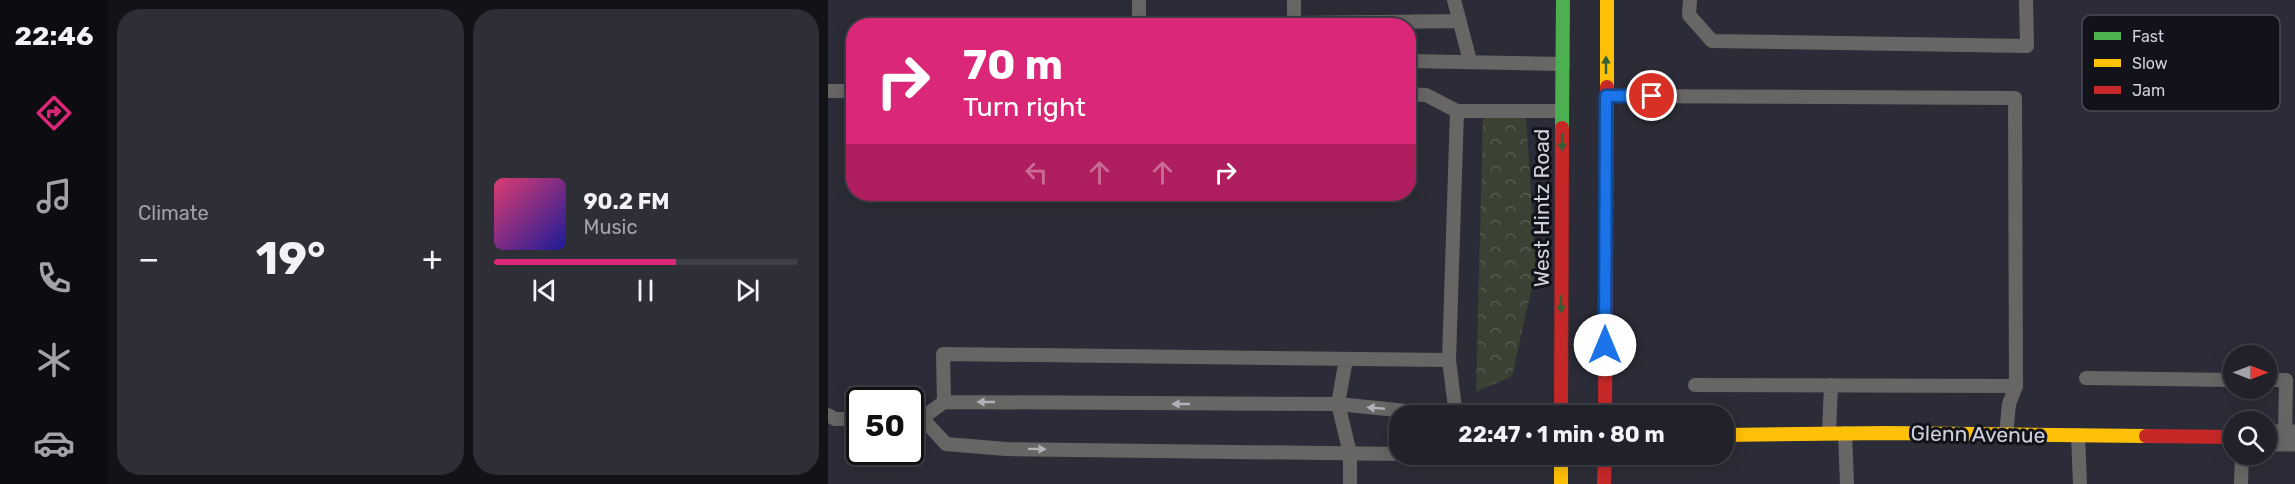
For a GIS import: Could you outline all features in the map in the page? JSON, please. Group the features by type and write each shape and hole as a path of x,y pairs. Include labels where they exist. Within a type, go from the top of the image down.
{"main road":[{"name":"West Hintz Road","path":"1561,405 1563,0"},
{"path":"1605,405 1607,0"},
{"name":"Glenn Avenue","path":"1734,435 1845,433 2223,437"},
{"path":"1561,465 1561,484"},
{"path":"1604,484 1605,465"}],"lane":[{"path":"1138,18 1139,0"},
{"path":"1294,0 1294,18"},
{"path":"1454,0 1470,61"},
{"path":"1547,0 1563,16"},
{"path":"1690,0 1689,15 1712,41 2027,46 2026,0"},
{"path":"1416,22 1460,21"},
{"path":"1416,61 1563,64"},
{"path":"828,91 846,91"},
{"path":"1416,94 1426,95 1457,111 1562,111"},
{"path":"1606,96 2015,98 2016,386 2009,404 2006,435"},
{"path":"1455,405 1449,360 1457,111"},
{"path":"944,402 943,354 1449,360"},
{"path":"1346,359 1338,404 1350,453 1350,484"},
{"path":"2086,378 2223,380"},
{"path":"2282,438 2290,380"},
{"path":"1695,385 2016,386"},
{"path":"1829,433 1831,385"},
{"path":"924,413 944,402 1338,404 1389,409"},
{"path":"830,420 846,419"},
{"path":"924,425 946,444 1006,449 1389,454"},
{"path":"1845,433 1847,484"},
{"path":"2078,435 2080,484"},
{"path":"2241,484 2242,465"}],"green space":[{"path":"1526,117 1536,269 1512,376 1476,392 1483,118"}],"traffic: fast":[{"path":"1562,128 1563,0"}],"traffic: slow":[{"path":"1607,0 1607,87"},
{"path":"1734,435 1886,433 2146,436"},
{"path":"1561,465 1561,484"}],"traffic: jam":[{"path":"1605,405 1607,87"},
{"path":"1561,405 1562,128"},
{"path":"2146,436 2223,437"},
{"path":"1604,484 1605,465"}],"route":[{"path":"1605,345 1606,96 1652,96"}]}
